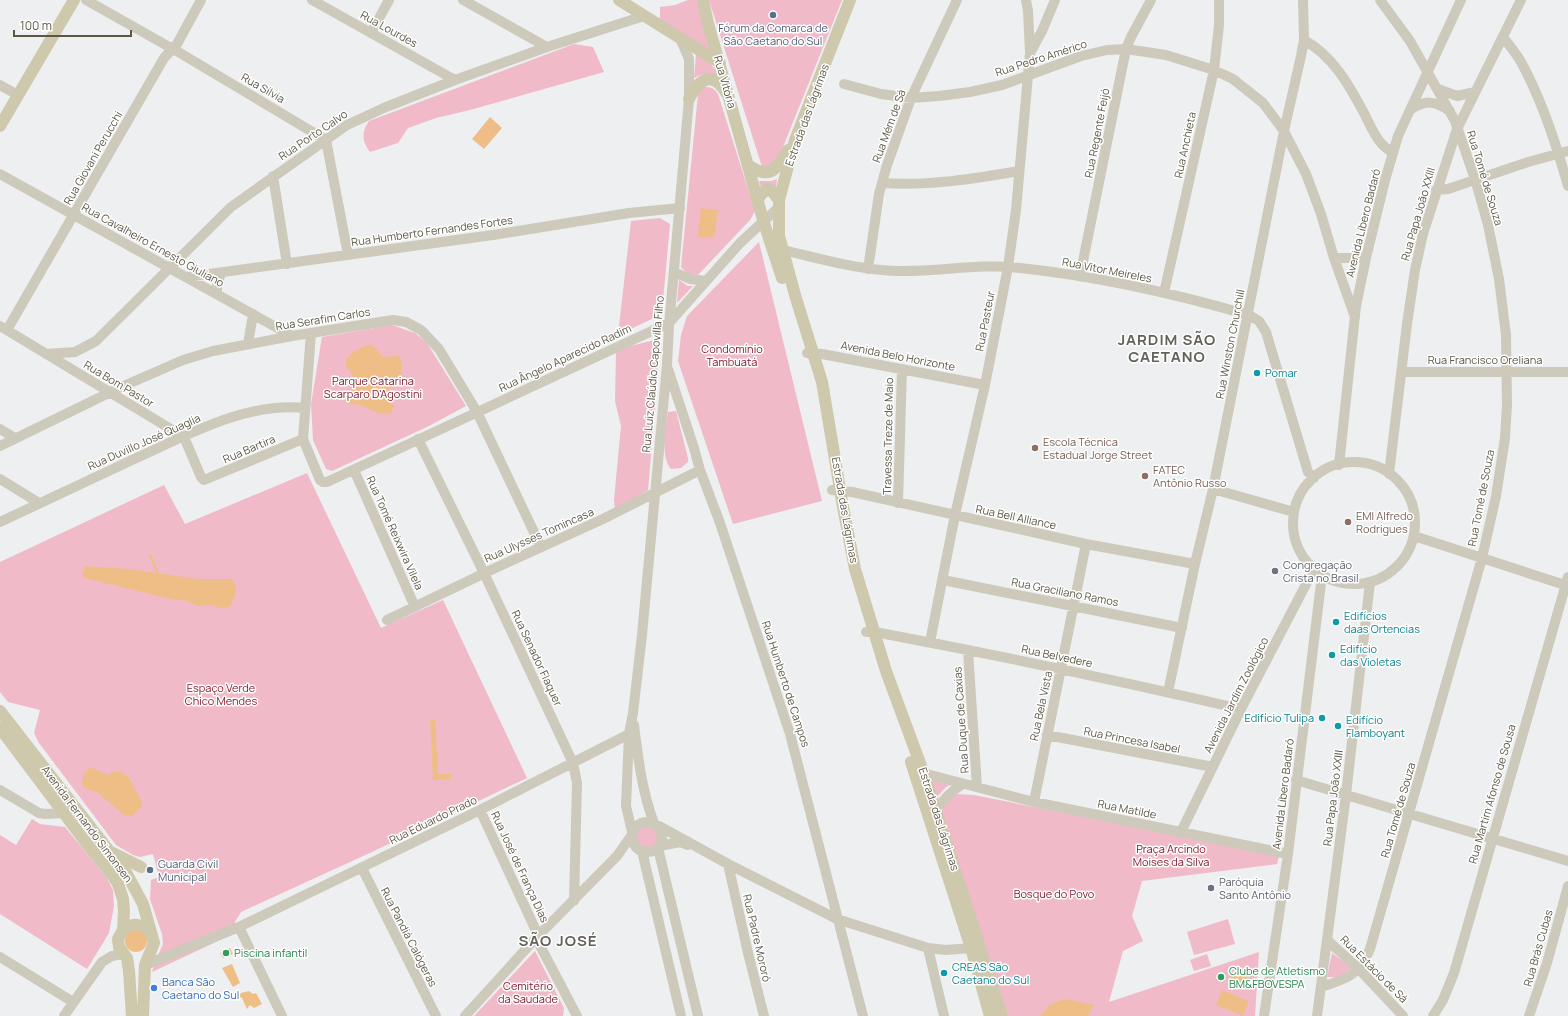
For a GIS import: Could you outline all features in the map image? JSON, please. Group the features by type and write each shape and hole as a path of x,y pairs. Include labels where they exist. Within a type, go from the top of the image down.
{"main road":[{"path":"0,126 74,0"},
{"path":"619,0 720,63"},
{"name":"Rua Vitória","path":"703,0 703,7 748,165"},
{"name":"Estrada das Lágrimas","path":"810,353 779,233 779,204 795,140 850,0"},
{"path":"689,99 695,87 700,82 706,80 713,80 719,83 730,98"},
{"path":"748,165 760,172 767,173 773,171 777,168 795,140"},
{"name":"Estrada das Lágrimas","path":"748,165 764,220 825,398 836,490 847,562 871,632 879,675 936,811 975,946 990,1016"},
{"path":"758,200 761,194 768,189 775,193 779,204"},
{"name":"Avenida Fernando Simonsen","path":"0,711 127,874 137,890 147,914 154,943 147,960 143,1016"},
{"name":"Avenida Fernando Simonsen","path":"0,728 118,884 123,899 123,930 118,938 119,947 125,956 130,971 132,1016"},
{"name":"Estrada das Lágrimas","path":"920,772 975,946 1002,1016"},
{"path":"109,851 141,867"},
{"path":"123,930 128,926 135,924 144,926 150,931"},
{"path":"125,956 138,960 147,960"}],"street":[{"name":"Rua Sílvia","path":"86,0 326,140"},
{"name":"Rua Giovani Perucchi","path":"3,328 74,215 164,58 176,44 201,0"},
{"name":"Rua Lourdes","path":"312,0 455,80"},
{"path":"372,33 389,0"},
{"path":"463,0 547,47"},
{"name":"Rua Mém de Sá","path":"868,269 875,218 882,183 911,98 957,0"},
{"name":"Rua Pasteur","path":"930,642 955,515 985,385 1008,267 1030,54 1026,0"},
{"path":"1030,54 1042,31 1055,0"},
{"name":"Rua Regente Feijó","path":"1080,276 1126,49 1150,0"},
{"name":"Rua Anchieta","path":"1164,293 1214,70 1219,25 1219,0"},
{"name":"Rua Winston Churchill","path":"1168,692 1195,564 1213,489 1249,315 1284,131 1301,56 1304,40 1303,0"},
{"name":"Rua Tomé de Souza","path":"1322,987 1345,979 1359,969 1365,961 1370,949 1482,558 1501,469 1508,405 1506,335 1500,279 1490,232 1475,179 1450,111 1410,41 1380,0"},
{"name":"Avenida Líbero Badaró","path":"1339,465 1355,317 1366,258 1393,153 1398,136 1461,0"},
{"name":"Rua Papa João XXIII","path":"1389,474 1415,270 1423,234 1457,129 1521,0"},
{"name":"Rua Porto Calvo","path":"46,354 75,352 96,341 231,207 347,125 367,115 455,80 547,47 644,16"},
{"path":"1503,37 1524,67 1564,152 1568,186"},
{"name":"Rua Luiz Claúdio Capovilla Filho","path":"632,834 626,806 627,764 632,732 642,635 667,365 669,323 689,99 688,59 680,38"},
{"path":"1304,40 1325,55 1338,69 1354,94 1381,144 1393,153"},
{"name":"Rua Pedro Américo","path":"844,84 881,94 911,98 970,92 1002,84 1081,56 1107,50 1126,49 1166,55 1214,70 1233,79 1263,103 1284,131 1306,174 1321,214 1334,258 1355,317"},
{"path":"0,85 18,95"},
{"path":"1438,89 1457,96 1476,92"},
{"path":"1410,110 1424,102 1434,103 1450,111"},
{"path":"326,140 348,255"},
{"path":"1436,190 1448,189 1528,162 1564,152"},
{"path":"882,183 904,184 962,180 1019,171"},
{"name":"Rua Cavalheiro Ernesto Giuliano","path":"0,174 292,336"},
{"path":"273,176 287,264"},
{"name":"Rua Ângelo Aparecido Radim","path":"303,439 320,480 327,482 669,323 740,243 779,204"},
{"name":"Rua Humberto Fernandes Fortes","path":"187,277 493,235 629,213 680,208"},
{"name":"Rua Vitor Meireles","path":"783,250 868,269 928,271 1008,267 1080,276 1164,293 1249,315 1258,321 1266,332 1308,472 1314,478"},
{"path":"1334,258 1366,258"},
{"path":"674,272 690,279 706,281"},
{"path":"217,294 217,285 221,273"},
{"path":"248,344 253,314"},
{"name":"Rua Serafim Carlos","path":"0,446 110,392 183,360 214,351 292,336 393,320 406,322 421,330 439,349 477,412 541,547"},
{"name":"Rua Bom Pastor","path":"3,328 184,437"},
{"path":"303,439 304,408 311,333"},
{"name":"Avenida Belo Horizonte","path":"810,353 985,385"},
{"name":"Rua Humberto de Campos","path":"667,365 700,470 720,523 790,734 863,1016"},
{"name":"Travessa Treze de Maio","path":"898,503 902,369"},
{"name":"Rua Francisco Oreliana","path":"1402,372 1568,372"},
{"name":"Rua Duvillo José Quaglia","path":"0,522 220,421 260,410 282,407 304,408"},
{"path":"0,430 15,438"},
{"name":"Rua Bartira","path":"184,437 201,477 204,480 213,478 303,439"},
{"name":"Rua Senador Flaquer","path":"418,439 484,573 573,763 578,783 574,901"},
{"path":"1351,463 1368,464 1383,470 1397,480 1407,493 1413,509 1415,526 1414,536 1406,556 1396,568 1384,577 1370,582 1354,584 1337,582 1318,572 1302,554 1295,537 1293,524 1294,512 1301,493 1314,478 1324,470 1339,465 1351,463"},
{"name":"Rua Tomé Reixwira Vilela","path":"354,470 415,607"},
{"name":"Rua Ulysses Tomincasa","path":"387,620 484,573 603,519 700,470"},
{"path":"0,479 39,503"},
{"path":"1213,489 1294,512"},
{"name":"Rua Bell Alliance","path":"836,490 1086,544 1195,564"},
{"path":"1414,536 1567,583"},
{"name":"Rua Bela Vista","path":"1034,802 1086,544"},
{"name":"Avenida Líbero Badaró","path":"1264,1016 1288,854 1318,572"},
{"name":"Avenida Jardim Zoológico","path":"1181,832 1241,709 1318,572"},
{"name":"Rua Graciliano Ramos","path":"943,580 1182,628"},
{"name":"Rua Papa João XXIII","path":"1317,1016 1346,795 1370,582"},
{"name":"Rua Martim Afonso de Sousa","path":"1433,1016 1443,1000 1454,973 1567,583"},
{"name":"Rua Belvedere","path":"871,632 930,642 1061,669 1241,709"},
{"name":"Rua Duque de Caxias","path":"968,651 978,787"},
{"name":"Rua Luiz Claúdio Capovilla Filho","path":"632,732 640,761 648,806 656,824"},
{"name":"Rua Eduardo Prado","path":"147,960 239,927 480,810 632,732"},
{"name":"Rua Princesa Isabel","path":"1047,735 1213,768"},
{"path":"627,764 640,761"},
{"name":"Rua Matilde","path":"920,772 1034,802 1288,854"},
{"path":"1296,780 1568,861"},
{"path":"936,811 942,801 963,784"},
{"path":"0,790 34,811 45,814 65,813"},
{"name":"Rua José de França Dias","path":"480,810 537,936 577,1016"},
{"path":"465,1016 537,936 574,901 617,856 640,823 646,821 656,824 728,864 837,919 928,948 946,950 975,946"},
{"path":"656,824 662,831 663,836 659,847 698,1016"},
{"path":"632,834 634,844 641,850 681,1016"},
{"path":"617,856 630,850 652,851 659,847 680,842 698,847"},
{"name":"Rua Padre Mororó","path":"728,864 764,1016"},
{"name":"Rua Pandiá Calógeras","path":"362,868 436,1016"},
{"name":"Rua Brás Cubas","path":"1529,1016 1547,963 1568,886"},
{"path":"239,927 282,1016"},
{"name":"Rua Estácio de Sá","path":"1327,940 1359,969 1403,1016"},
{"path":"928,948 944,1016"},
{"path":"64,1016 102,962 112,956 125,956"},
{"path":"0,957 73,1002"}],"green space":[{"path":"688,0 698,0 712,53 660,20 660,7 675,5"},
{"path":"709,0 842,0 775,167 763,170"},
{"path":"574,44 593,47 604,72 470,110 436,118 408,128 398,143 370,152 365,144 364,133 369,121"},
{"path":"696,54 711,64 719,76 706,74 694,78"},
{"path":"704,87 712,88 718,94 755,211 750,220 698,275 687,274 681,267 698,94 699,90"},
{"path":"777,179 776,187 761,188 759,181 771,181"},
{"path":"660,218 670,224 662,312 658,316 618,335 631,221"},
{"name":"Condomínio Tambuatá","path":"759,242 822,501 733,524 678,361 681,335 687,316"},
{"path":"679,280 688,286 693,286 677,303"},
{"name":"Parque Catarina Scarparo D'Agostini","path":"392,325 415,333 427,343 466,406 429,426 332,471 326,469 313,440 311,404 322,337"},
{"path":"658,339 657,386 648,490 615,510 614,500 621,426 615,401 616,352 627,347"},
{"path":"676,411 688,462 681,468 671,469 666,457 665,433 668,412"},
{"name":"Espaço Verde Chico Mendes","path":"307,473 381,628 443,600 527,778 241,912 235,922 235,933 152,972 163,944 162,934 150,899 151,880 159,877 153,854 140,857 133,855 116,845 39,743 34,733 40,710 8,702 0,692 0,562 164,485 185,524"},
{"path":"930,780 952,784 946,787 936,798"},
{"name":"Bosque do Povo","path":"957,794 974,795 1279,856 1277,864 1142,881 1132,916 1143,941 1123,951 1109,1002 1259,952 1255,1016 1008,1016 940,811 947,800"},
{"path":"32,819 40,824 65,827 107,878 113,890 114,906 109,933 87,969 0,914 0,835 16,845"},
{"path":"647,824 652,825 658,831 658,841 652,847 647,848 642,847 636,841 635,836 636,831 642,825"},
{"path":"1228,919 1235,944 1194,955 1187,932"},
{"name":"Cemitério da Saudade","path":"535,951 564,1008 563,1016 474,1016"},
{"path":"1332,953 1352,968 1339,977 1327,977"},
{"path":"1207,954 1211,966 1194,971 1190,960"}],"shaded area":[{"path":"490,117 502,128 484,149 472,139"},
{"path":"701,208 718,210 714,238 698,237"},
{"path":"368,345 372,345 383,357 398,356 401,359 402,373 400,385 389,389 385,394 388,401 394,406 391,414 378,413 361,405 348,404 346,402 350,400 351,390 354,388 356,381 346,367 347,359 352,353"},
{"path":"85,566 129,569 198,579 232,579 236,590 233,601 229,607 220,608 212,605 198,606 184,600 175,600 84,578 82,575"},
{"path":"435,719 438,774 451,774 451,779 433,780 430,720"},
{"path":"90,767 108,775 118,771 126,774 141,800 139,810 132,816 124,815 97,792 84,788 82,783 84,773"},
{"path":"136,930 144,933 147,941 144,949 136,952 128,949 125,941 128,933"},
{"name":"Piscina infantil","path":"230,948 233,954 223,958 220,953"},
{"path":"232,964 240,983 233,987 222,968"},
{"path":"1245,968 1252,983 1236,990 1230,975"},
{"path":"1222,990 1249,1001 1243,1016 1216,1005"},
{"path":"249,991 253,994 256,993 262,1004 254,1008 250,1005 247,1009 242,998 239,996 241,993"},
{"path":"1065,999 1094,1005 1088,1016 1040,1016 1051,1004"}],"waterway":[{"path":"150,555 158,574"}],"place":[{"name":"Fórum da Comarca de São Caetano do Sul","path":"773,15"},
{"name":"Pomar","path":"1257,373"},
{"name":"Escola Técnica Estadual Jorge Street","path":"1035,448"},
{"name":"FATEC Antônio Russo","path":"1145,476"},
{"name":"EMI Alfredo Rodrigues","path":"1348,522"},
{"name":"Congregação Crista no Brasil","path":"1275,571"},
{"name":"Edifícios daas Ortencias","path":"1336,622"},
{"name":"Edifício das Violetas","path":"1332,655"},
{"name":"Edifício Tulipa","path":"1322,718"},
{"name":"Edifício Flamboyant","path":"1338,726"},
{"name":"Guarda Civil Municipal","path":"150,870"},
{"name":"Paróquia Santo Antônio","path":"1211,888"},
{"name":"Piscina infantil","path":"226,953"},
{"name":"CREAS São Caetano do Sul","path":"944,973"},
{"name":"Clube de Atletismo BM&FBOVESPA","path":"1221,977"},
{"name":"Banca São Caetano do Sul","path":"154,988"}],"district":[{"name":"JARDIM SÃO CAETANO","path":"1167,348"},
{"name":"SÃO JOSÉ","path":"558,941"}],"park label":[{"name":"Praça Arcindo Moises da Silva","path":"1171,855"}]}
